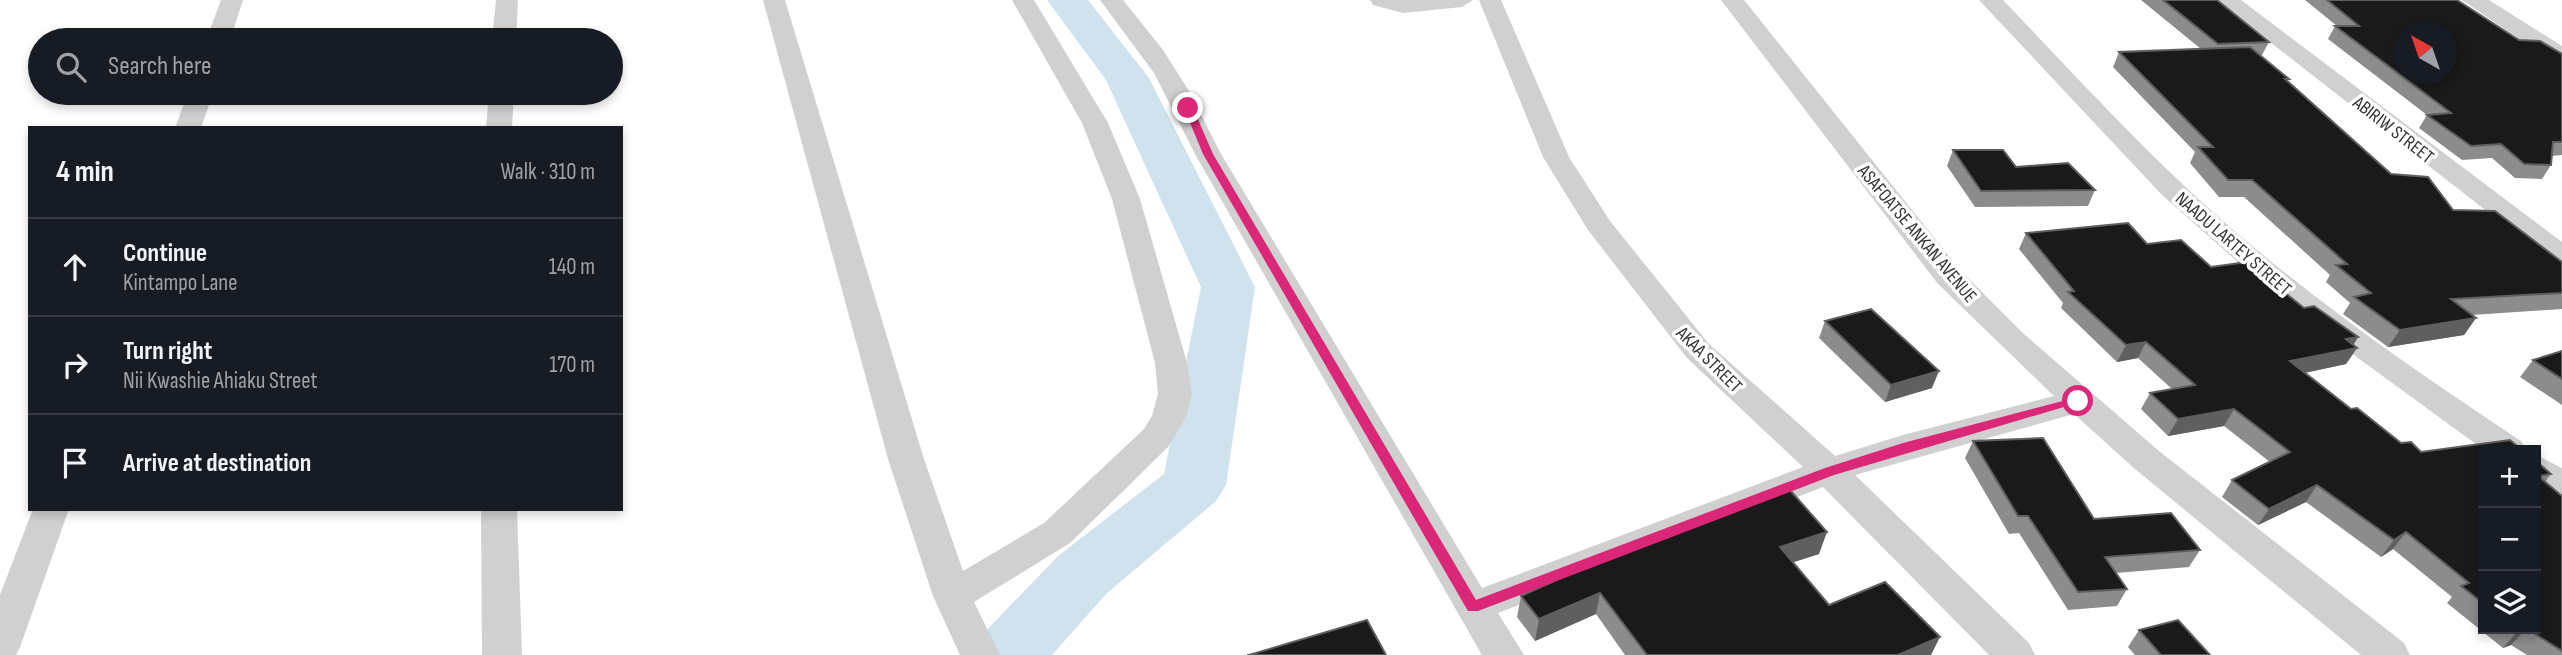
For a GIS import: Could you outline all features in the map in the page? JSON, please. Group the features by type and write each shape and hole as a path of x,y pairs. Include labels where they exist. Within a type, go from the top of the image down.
{"street":[{"path":"222,28 232,0"},
{"path":"505,28 507,0"},
{"path":"774,0 906,458 952,596 980,655"},
{"path":"952,596 997,572 1057,533 1156,438 1169,417 1175,394 1171,363 1126,199 1095,123 1023,0"},
{"path":"1111,0 1166,68 1188,108 1208,154 1473,607 1504,655"},
{"path":"1381,0 1403,6 1462,0"},
{"name":"AKAA STREET","path":"1490,0 1556,157 1598,224 1698,352 1829,471 2015,655"},
{"name":"ASAFOATSE ANKAN AVENUE","path":"1732,0 1949,277 2078,401 2390,655"},
{"name":"NAADU LARTEY STREET","path":"1990,0 2156,173 2235,247 2320,317 2502,445"},
{"name":"ABIRIW STREET","path":"2227,0 2562,256"},
{"path":"2473,0 2562,57"},
{"path":"189,126 196,105"},
{"path":"499,126 500,105"},
{"path":"1473,607 1829,471 1903,447 2078,401"},
{"path":"2541,471 2562,485"},
{"path":"0,646 50,511"},
{"path":"499,511 502,655"}],"building":[{"path":"2163,0 2217,0 2269,42 2218,44"},
{"path":"2327,0 2457,0 2519,40 2540,41 2562,54 2562,142 2553,142 2551,165 2524,164 2501,144 2471,146 2427,115 2451,113 2412,84 2457,84 2457,21 2394,21 2394,70 2335,26 2359,26"},
{"path":"2250,47 2289,79 2285,79 2391,174 2428,177 2453,210 2495,211 2562,262 2562,293 2451,299 2476,318 2400,330 2354,297 2371,293 2336,265 2347,264 2252,180 2228,180 2198,147 2213,147 2119,52"},
{"path":"1953,150 2003,150 2016,167 2068,163 2095,190 1981,191"},
{"path":"2128,223 2147,244 2181,240 2211,267 2247,262 2304,308 2314,306 2358,337 2346,339 2357,348 2290,361 2351,409 2357,408 2401,443 2411,442 2421,452 2510,440 2516,445 2478,445 2478,599 2461,586 2469,583 2406,532 2394,540 2317,485 2269,509 2232,480 2290,452 2234,409 2178,419 2150,393 2195,385 2146,342 2126,345 2068,292 2074,291 2026,233"},
{"path":"1871,309 1939,371 1891,385 1825,321"},
{"path":"2562,351 2562,379 2533,360"},
{"path":"2043,438 2094,519 2171,513 2200,550 2105,557 2127,589 2078,592 2028,516 2018,516 1973,441"},
{"path":"2541,465 2551,474 2541,476"},
{"path":"2541,478 2562,496 2562,651 2535,634 2541,634"},
{"path":"1789,489 1827,532 1780,547 1829,605 1885,582 1940,637 1898,655 1647,655 1600,593 1539,619 1521,596 1592,564 1668,537 1664,532"},
{"path":"1367,620 1386,655 1249,655"},
{"path":"2178,620 2210,655 2161,655 2139,630"}],"waterway":[{"path":"1008,655 1082,575 1194,485 1228,287 1127,78 1067,0"}],"route":[{"path":"1188,108 1208,154 1473,607 1829,471 1903,447 2078,401"}]}
